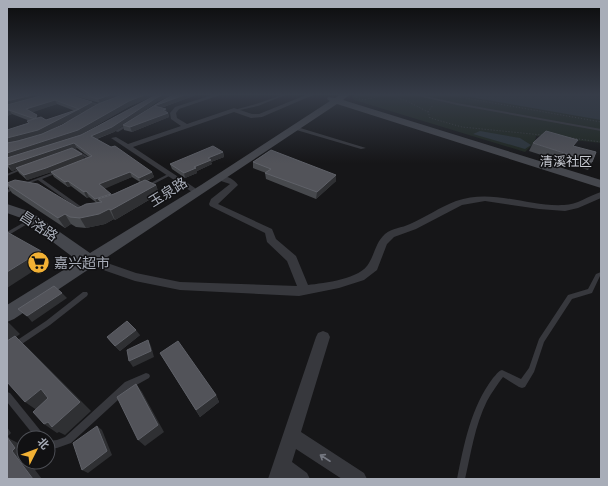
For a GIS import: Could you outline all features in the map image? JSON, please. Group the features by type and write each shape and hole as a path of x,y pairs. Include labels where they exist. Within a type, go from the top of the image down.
{"main road":[{"name":"玉泉路","path":"7,314 192,190 311,118"},
{"name":"玉泉路","path":"7,304 87,259 221,178 312,118"},
{"path":"402,118 601,184"},
{"path":"406,118 601,179"},
{"name":"昌洛路","path":"7,208 26,215 87,259"}],"street":[{"path":"174,118 185,126"},
{"path":"127,147 212,118"},
{"path":"295,128 363,148"},
{"path":"116,135 127,147 192,190"},
{"path":"221,178 232,182 234,185 213,204 268,232 272,240 292,259 304,290"},
{"path":"87,259 135,277 180,286 304,290 342,283 369,271 386,238 394,233 414,226 461,202 477,199 563,208 580,206 588,199 601,195"},
{"path":"301,479 279,472 292,436 323,337"},
{"path":"292,436 358,479"}],"lane":[{"path":"535,118 601,130"},
{"path":"116,135 135,120"},
{"path":"61,155 75,150 91,160 83,162"},
{"path":"7,175 26,168"},
{"path":"7,192 61,170"},
{"path":"143,187 169,175"},
{"path":"39,179 82,209 90,209"},
{"path":"12,184 18,187"},
{"path":"7,234 32,220"},
{"path":"461,479 473,423 478,408 492,385 502,373 522,384 532,370 541,341 570,297 590,291 598,275 601,274"},
{"path":"7,351 48,323 85,294"},
{"path":"56,444 68,440 128,385 146,376"},
{"path":"7,396 35,430"}],"path":[{"path":"429,118 462,127 545,135"},
{"path":"577,118 601,122"},
{"path":"560,136 601,142"}],"shaded area":[{"path":"412,118 601,118 601,143 536,136 535,142 525,152"},
{"path":"588,118 601,118 601,120"},
{"path":"480,131 520,138 531,145 525,149 473,134"}],"building":[{"path":"39,118 46,120 53,118 62,118 38,130 7,138 7,130 29,123 27,121"},
{"path":"75,118 100,118 78,130 7,153 7,143 42,134"},
{"path":"113,118 126,118 112,127 91,136 111,147 115,146 152,172 139,178 130,172 99,184 111,194 95,199 86,191 84,192 68,181 65,182 51,172 92,156 74,143 8,165 7,164 7,158 81,135"},
{"path":"135,118 155,118 130,127 123,125"},
{"path":"546,131 578,140 573,146 596,152 592,162 533,143"},
{"path":"213,146 223,152 208,158 211,160 194,167 196,168 184,173 170,164"},
{"path":"72,148 82,154 24,175 16,168"},
{"path":"271,150 336,175 317,192 265,173 271,169 253,162"},
{"path":"15,180 38,184 78,208 86,204 102,202 98,199 114,194 145,180 156,185 111,210 109,209 99,214 80,218 70,217 65,214 58,218 7,184"},
{"path":"7,232 41,251 7,272"},
{"path":"54,286 62,293 27,316 18,309"},
{"path":"127,321 136,330 115,346 107,337"},
{"path":"15,336 80,402 52,427 48,422 44,424 33,412 48,398 41,389 25,402 7,382 7,341"},
{"path":"148,340 151,351 129,361 127,350"},
{"path":"178,341 216,395 196,410 160,353"},
{"path":"136,384 158,425 138,440 117,397"},
{"path":"97,426 107,451 82,470 73,443"},
{"path":"7,437 15,448 12,451 16,456 16,470 26,470 33,479 7,479"}],"place":[{"name":"嘉兴超市","path":"39,263"}],"district":[{"name":"清溪社区","path":"566,161"}]}
